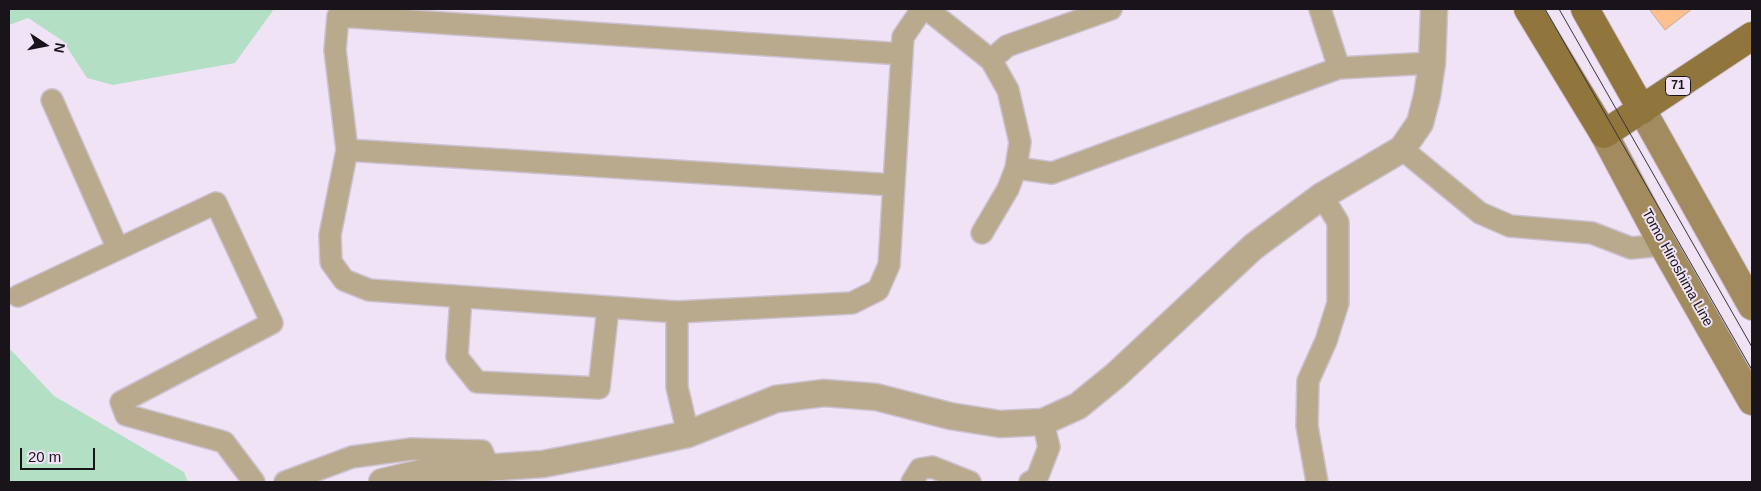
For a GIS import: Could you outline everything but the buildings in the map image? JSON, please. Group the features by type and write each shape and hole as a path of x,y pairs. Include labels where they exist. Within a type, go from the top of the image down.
{"main road":[{"path":"1528,9 1604,134"},
{"path":"1585,9 1752,306"},
{"name":"71","path":"1604,134 1752,36"},
{"name":"Tomo Hiroshima Line","path":"1604,134 1663,245 1752,401"}],"street":[{"path":"902,54 338,16 335,50 347,150 330,235 331,262 344,280 369,290 677,312 852,304 878,290 889,266 894,185 902,54 903,37 922,9"},
{"path":"927,9 991,60 1008,90 1020,142 1016,168 982,233"},
{"path":"991,60 1007,46 1111,9"},
{"path":"1320,9 1339,68"},
{"path":"382,482 425,472 543,464 688,434 776,399 824,393 876,397 950,416 1000,424 1043,422 1078,406 1116,375 1253,247 1322,196 1402,149 1420,123 1427,96 1432,63 1434,9"},
{"path":"1016,168 1052,173 1339,68 1432,63"},
{"path":"52,100 118,249"},
{"path":"1402,149 1480,213 1510,226 1592,233 1631,248 1663,245"},
{"path":"347,150 894,185"},
{"path":"1317,482 1307,426 1308,380 1326,341 1338,304 1338,222 1322,196"},
{"path":"18,296 216,203 272,323 121,402 126,415 224,442 254,482"},
{"path":"461,297 457,357 477,382 600,388 608,308"},
{"path":"677,312 677,387 688,434"},
{"path":"1030,482 1036,478 1049,447 1043,422"},
{"path":"285,482 352,457 412,449 482,451 489,468"},
{"path":"912,482 920,469 932,467 970,482"}],"green space":[{"path":"9,9 274,9 235,63 113,85 87,78 63,41 28,18 9,25"},
{"path":"9,348 54,396 184,472 188,482 9,482"}],"tram line":[{"path":"1545,9 1752,370"},
{"path":"1559,9 1752,347"}]}
